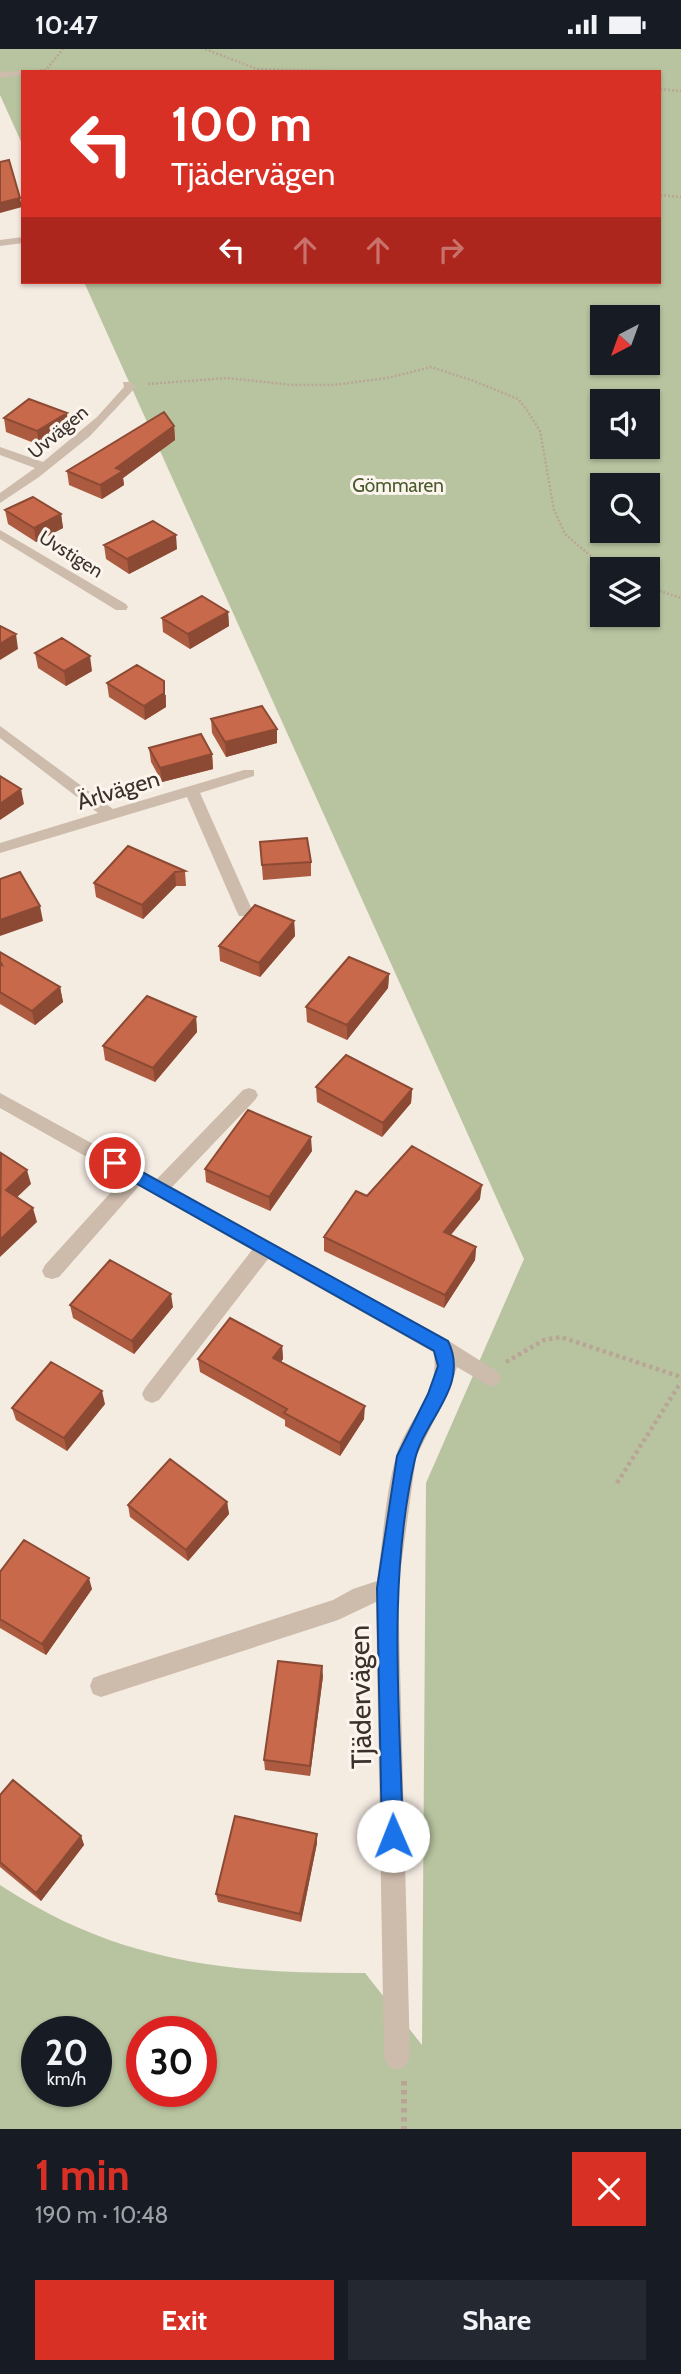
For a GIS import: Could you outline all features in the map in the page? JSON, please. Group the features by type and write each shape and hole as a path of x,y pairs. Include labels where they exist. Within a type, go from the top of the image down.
{"street":[{"path":"0,75 21,73"},
{"path":"0,243 21,240"},
{"name":"Uvvägen","path":"0,499 44,467 114,408 128,385"},
{"path":"0,450 44,467"},
{"name":"Uvstigen","path":"0,534 121,607"},
{"path":"0,731 112,816"},
{"name":"Ärlvägen","path":"0,848 249,773"},
{"path":"192,791 245,912"},
{"path":"160,1188 249,1094"},
{"path":"0,1100 442,1347 491,1378"},
{"path":"52,1271 111,1208 137,1175"},
{"path":"152,1394 264,1248"},
{"name":"Tjädervägen","path":"397,2057 387,1588 406,1456 437,1395 447,1366 442,1347"},
{"path":"101,1686 326,1613 361,1596 387,1588"}],"path":[{"path":"46,70 63,49"},
{"path":"205,49 257,69 294,70"},
{"path":"661,89 681,91"},
{"path":"661,195 681,197"},
{"path":"128,385 168,380 227,378 293,386 333,385 387,378 431,367 471,380 518,399 527,410 540,431 554,510 565,534 592,557"},
{"path":"660,591 681,598"},
{"path":"491,1378 501,1365 544,1340 561,1338 681,1377"},
{"path":"617,1483 681,1382"},
{"path":"397,2057 405,2087 404,2129"}],"green space":[{"name":"Gömmaren","path":"0,49 681,49 681,2129 0,2129 0,1885 44,1911 87,1931 131,1947 175,1958 267,1971 365,1973 422,2045 426,1483 524,1259 85,284 661,284 661,70 21,70 21,142 0,95"}],"building":[{"path":"9,160 20,198 0,203 0,162"},
{"path":"29,399 67,413 37,431 4,418"},
{"path":"164,412 174,426 116,468 123,471 100,485 67,471"},
{"path":"33,497 61,514 34,528 5,510"},
{"path":"153,521 176,535 127,559 104,545"},
{"path":"202,596 228,612 188,634 162,618"},
{"path":"0,626 16,634 0,644"},
{"path":"62,638 90,656 64,671 35,653"},
{"path":"137,665 164,681 164,693 144,706 107,683"},
{"path":"262,706 277,729 225,742 211,719"},
{"path":"201,734 212,754 160,768 149,748"},
{"path":"0,776 21,789 0,804"},
{"path":"307,838 311,862 262,865 260,842"},
{"path":"128,846 185,871 175,872 142,905 94,883"},
{"path":"20,872 40,906 0,920 0,879"},
{"path":"255,905 294,921 259,963 219,946"},
{"path":"0,952 60,987 32,1011 0,992"},
{"path":"349,957 389,974 347,1025 306,1007"},
{"path":"147,996 196,1017 153,1068 103,1046"},
{"path":"346,1055 412,1089 383,1123 316,1087"},
{"path":"248,1110 311,1137 269,1197 205,1169"},
{"path":"412,1146 482,1185 444,1232 476,1247 445,1295 324,1237 356,1191 367,1196"},
{"path":"1,1153 27,1170 6,1190 33,1208 0,1240"},
{"path":"110,1260 171,1294 132,1341 70,1305"},
{"path":"230,1318 282,1346 273,1358 365,1406 340,1443 284,1413 287,1409 198,1359"},
{"path":"51,1362 102,1391 64,1438 12,1408"},
{"path":"170,1459 227,1502 186,1550 128,1505"},
{"path":"24,1540 89,1578 42,1644 0,1619 0,1572"},
{"path":"278,1661 322,1666 310,1766 264,1760"},
{"path":"13,1780 81,1836 36,1893 0,1862 0,1795"},
{"path":"235,1816 317,1834 300,1914 216,1894"}],"route":[{"path":"115,1163 442,1347 447,1366 437,1395 406,1456 387,1588 393,1836"}]}
